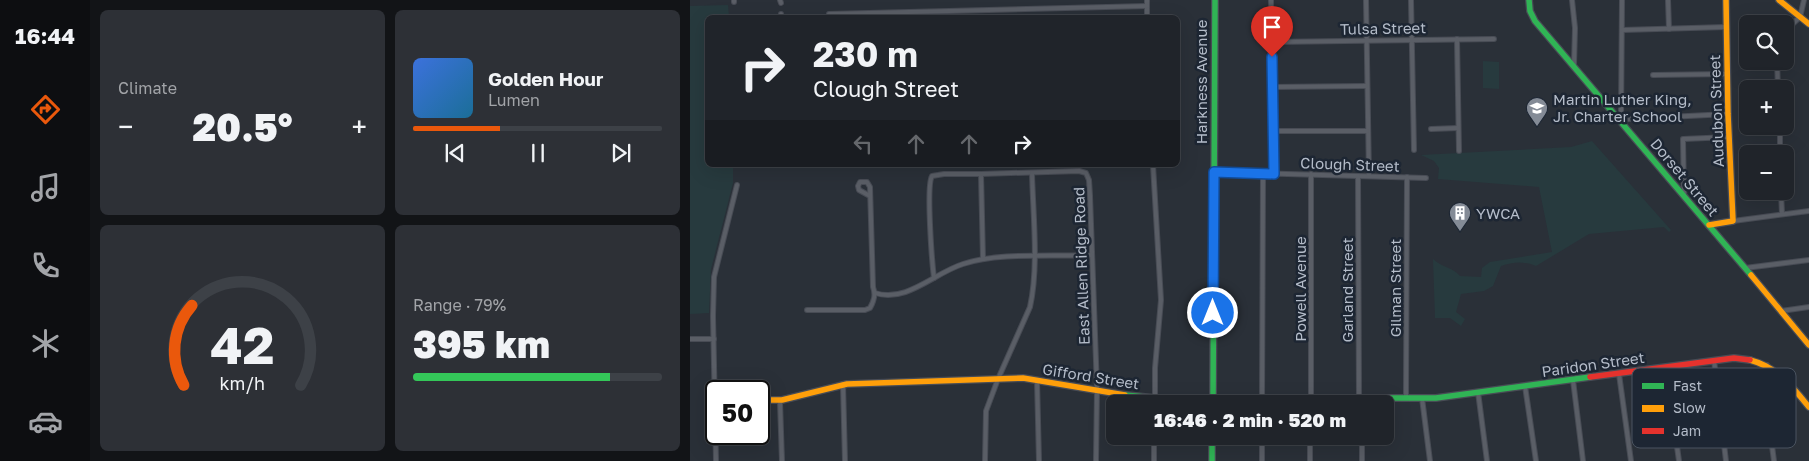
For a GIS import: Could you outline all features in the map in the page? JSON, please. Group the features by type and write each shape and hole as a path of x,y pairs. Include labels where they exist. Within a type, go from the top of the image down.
{"street":[{"path":"1147,0 1147,15"},
{"name":"Harkness Avenue","path":"1213,395 1215,0"},
{"path":"1271,0 1274,174"},
{"path":"1366,0 1367,131 1370,176"},
{"path":"1411,0 1414,150"},
{"name":"Dorset Street","path":"1529,0 1530,11 1534,19 1710,225 1809,345"},
{"path":"1572,0 1575,30 1574,66"},
{"path":"1622,0 1621,121 1628,119 1728,114"},
{"path":"1668,0 1669,29"},
{"name":"Audubon Street","path":"1726,0 1728,114 1733,221"},
{"path":"1779,0 1809,24"},
{"path":"1794,23 1800,17 1804,0"},
{"path":"861,15 1147,6"},
{"path":"1622,30 1726,27"},
{"name":"Tulsa Street","path":"1272,42 1366,39 1494,39"},
{"path":"1457,39 1459,151"},
{"path":"1653,75 1727,74"},
{"path":"1272,87 1366,86"},
{"path":"1431,129 1458,128"},
{"path":"1273,131 1367,131"},
{"path":"1684,195 1683,139 1729,137"},
{"path":"1153,167 1161,275 1155,395"},
{"name":"East Allen Ridge Road","path":"934,278 930,184 932,177 937,175 1079,171 1087,174 1090,191 1097,390 1096,461"},
{"name":"Clough Street","path":"1214,172 1426,178"},
{"path":"985,461 986,410 1030,307 1035,279 1032,173"},
{"path":"1262,395 1263,173"},
{"path":"981,174 983,259"},
{"name":"Powell Avenue","path":"1311,174 1311,395"},
{"name":"Garland Street","path":"1358,176 1360,395"},
{"name":"Gilman Street","path":"1406,398 1407,177"},
{"path":"715,380 713,295 716,269 737,185"},
{"path":"807,310 865,310 870,308 875,293 873,287 870,196"},
{"path":"1781,200 1782,214"},
{"path":"1710,225 1809,211"},
{"path":"875,293 881,295 908,292 960,265 983,259 1092,255"},
{"path":"1745,268 1809,260"},
{"path":"1781,311 1809,307"},
{"path":"690,339 714,339"},
{"name":"Paridon Street","path":"1654,368 1744,358 1756,360 1767,365"},
{"path":"1714,360 1715,368"},
{"path":"1765,368 1767,365 1772,368"},
{"name":"Paridon Street","path":"1422,398 1632,372"},
{"path":"1620,374 1631,461"},
{"name":"Gifford Street","path":"770,401 780,402 843,384 998,379 1037,380 1126,395"},
{"path":"1037,380 1039,461"},
{"path":"1573,380 1584,461"},
{"path":"843,384 845,461"},
{"path":"1525,386 1536,461"},
{"path":"1796,391 1809,407"},
{"path":"1478,392 1488,461"},
{"path":"1422,398 1430,461"},
{"name":"Gifford Street","path":"1394,399 1422,398"},
{"path":"780,402 782,461"},
{"path":"716,445 716,461"},
{"path":"1154,445 1154,461"},
{"path":"1212,445 1212,461"},
{"path":"1262,445 1262,461"},
{"path":"1310,445 1310,461"},
{"path":"1362,445 1362,461"},
{"path":"1677,448 1679,461"},
{"path":"1724,448 1726,461"},
{"path":"1772,448 1774,461"}],"green space":[{"path":"728,5 729,15 705,15 705,167 733,167 733,183 711,269 709,313 690,314 690,6"},
{"path":"1483,61 1499,62 1499,89 1483,88"},
{"path":"1592,141 1671,230 1669,232 1664,227 1589,234 1536,266 1519,263 1501,266 1493,286 1484,291 1461,294 1456,312 1465,319 1461,326 1450,318 1435,318 1433,259 1460,276 1481,277 1482,268 1490,262 1552,252 1539,187 1438,179 1439,168 1434,161 1421,155 1571,147"}],"traffic: fast":[{"path":"1213,395 1215,0"},
{"path":"1529,0 1530,11 1535,21 1751,275"},
{"path":"1394,398 1436,398 1590,377"},
{"path":"1212,445 1212,461"}],"traffic: slow":[{"path":"1709,225 1733,221 1728,114 1726,0"},
{"path":"1779,0 1809,24"},
{"path":"1751,275 1809,345"},
{"path":"1750,360 1770,368"},
{"path":"770,400 782,400 847,384 1023,378 1125,395"},
{"path":"1796,392 1809,407"}],"traffic: jam":[{"path":"1658,368 1734,358 1750,360"},
{"path":"1590,377 1632,371"}],"place":[{"name":"Martin Luther King, Jr. Charter School","path":"1537,127"},
{"name":"YWCA","path":"1460,232"}],"route":[{"path":"1213,313 1214,172 1274,174 1272,57"}]}
